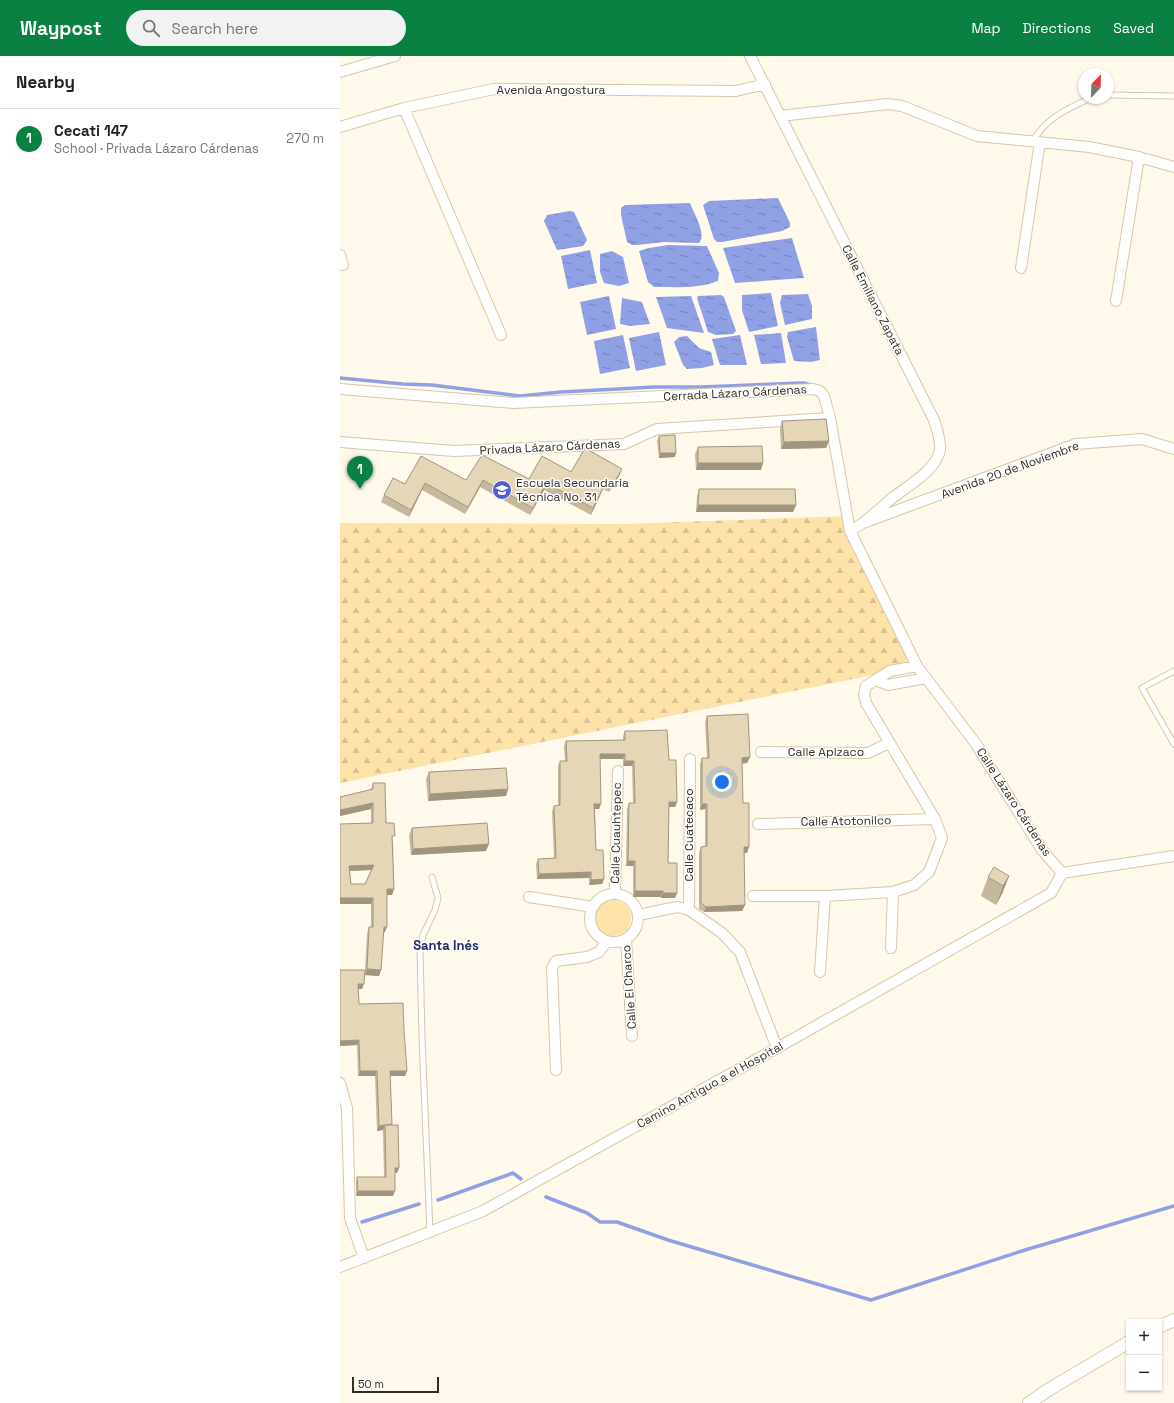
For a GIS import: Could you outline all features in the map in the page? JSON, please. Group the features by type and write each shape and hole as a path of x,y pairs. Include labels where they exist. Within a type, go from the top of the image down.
{"street":[{"path":"340,72 395,56"},
{"name":"Calle Emiliano Zapata","path":"750,56 766,84 780,116 934,420 938,434 940,450 934,462 926,472 890,500 863,524"},
{"name":"Avenida Angostura","path":"340,127 404,108 494,89 736,91 766,84"},
{"path":"780,116 888,104 902,106 977,136 1089,147 1174,167"},
{"path":"404,108 501,335"},
{"path":"1022,268 1036,142"},
{"path":"1116,301 1139,158"},
{"name":"Cerrada Lázaro Cárdenas","path":"340,390 513,403 813,390 820,391 824,396 830,418 850,531 917,666 926,678"},
{"name":"Privada Lázaro Cárdenas","path":"340,442 454,451 624,444 657,428 830,418"},
{"name":"Avenida 20 de Noviembre","path":"850,531 863,524 1076,444 1142,439 1174,449"},
{"path":"753,896 825,896 893,892 914,885 929,872 942,838 934,819 866,703 864,694 866,686 890,671 917,666"},
{"path":"876,680 888,685 926,678"},
{"name":"Calle Lázaro Cárdenas","path":"926,678 976,744 1042,850 1062,873"},
{"name":"Calle Apizaco","path":"760,752 868,753 889,743"},
{"name":"Calle Cuatecaco","path":"689,910 690,759"},
{"name":"Calle Cuauhtepec","path":"615,894 618,771"},
{"name":"Calle Atotonilco","path":"758,824 934,819"},
{"path":"1062,873 1174,856"},
{"name":"Camino Antiguo a el Hospital","path":"340,1267 483,1211 777,1048 1051,893 1062,873"},
{"path":"891,948 893,892"},
{"path":"615,894 630,900 638,915 638,922 632,935 626,939 614,942 598,936 592,927 590,917 593,907 602,897 615,894"},
{"path":"529,896 593,907"},
{"path":"820,972 825,896"},
{"path":"638,915 677,907 689,910 722,934 740,952 777,1048"},
{"name":"Calle El Charco","path":"626,939 632,1036"},
{"path":"556,1070 552,968 556,961 587,957 599,952 608,941"},
{"path":"340,1083 347,1108 350,1218 364,1258"},
{"path":"1162,1326 1174,1320"},
{"path":"1029,1403 1126,1344"}],"lane":[{"path":"1114,95 1174,96"},
{"path":"1036,142 1040,129 1058,115 1079,104"},
{"path":"1174,671 1142,688 1174,744"},
{"path":"430,1232 420,950 423,935 435,910 438,898 432,877"}],"green space":[{"path":"847,516 917,666 340,783 340,523 625,524"},
{"path":"617,900 626,905 630,911 630,925 626,931 617,936 609,936 600,931 596,925 595,914 600,905 606,901"}],"water":[{"path":"778,198 790,223 790,227 782,231 722,242 717,242 714,239 703,205 709,201"},
{"path":"690,203 701,229 702,234 699,243 664,242 632,245 627,242 621,215 621,208 625,205"},
{"path":"570,211 574,212 587,240 583,246 557,250 544,221 547,215"},
{"path":"792,238 804,278 735,283 723,248"},
{"path":"668,245 707,246 719,273 718,281 710,284 694,286 654,287 648,282 639,251"},
{"path":"590,250 597,283 568,289 561,256"},
{"path":"612,251 623,257 629,283 619,286 604,283 600,272 600,254"},
{"path":"771,293 778,326 749,332 742,310 742,295"},
{"path":"808,294 812,306 812,319 785,325 780,303 782,295"},
{"path":"721,295 724,297 736,331 733,334 716,335 708,332 697,298 698,296"},
{"path":"609,296 616,329 587,335 580,302"},
{"path":"691,296 704,333 667,328 656,297"},
{"path":"622,298 642,302 650,324 630,326 620,324"},
{"path":"816,327 820,360 811,362 794,361 787,337 788,332"},
{"path":"659,332 666,365 636,371 629,338"},
{"path":"781,333 786,363 761,364 754,335"},
{"path":"623,335 630,368 600,374 594,341"},
{"path":"740,335 747,365 720,365 712,339"},
{"path":"687,336 699,348 711,352 714,365 702,368 687,369 683,365 674,342 679,337"}],"building":[{"path":"826,419 829,441 784,442 782,421"},
{"path":"675,435 676,453 660,453 659,436"},
{"path":"762,446 763,463 698,463 698,447"},
{"path":"585,448 622,469 612,486 606,482 593,508 546,483 533,508 483,480 468,507 425,483 411,510 384,495 393,478 405,484 421,456 466,480 482,455 529,479 542,456 571,472"},
{"path":"699,489 795,489 796,505 698,505"},
{"path":"748,714 750,757 742,758 743,803 749,803 749,847 744,847 745,905 706,907 701,903 701,847 707,846 707,804 702,804 702,758 709,758 707,716"},
{"path":"667,730 669,760 676,760 677,802 669,802 668,863 677,863 677,893 663,893 663,891 635,891 635,861 628,861 629,803 635,803 634,761 625,761 625,754 600,754 601,804 594,804 596,850 603,850 604,879 591,880 591,872 539,874 538,859 556,858 554,806 560,805 560,761 567,761 566,741 625,740 625,731"},
{"path":"506,768 508,789 430,794 429,772"},
{"path":"373,783 385,783 386,823 394,823 395,836 392,836 394,889 387,889 387,927 384,927 381,970 367,969 369,927 373,927 373,898 340,898 340,824 373,823 373,803 340,810 340,797 373,789","holes":["374,865 365,884 351,884 349,866"]},
{"path":"487,823 489,844 413,849 412,828"},
{"path":"994,867 1009,876 1003,886 988,877"},
{"path":"340,970 365,970 364,984 358,984 359,1004 403,1003 407,1071 390,1071 392,1124 379,1126 377,1071 360,1071 359,1040 340,1041"},
{"path":"385,1125 398,1125 399,1168 395,1168 395,1191 358,1191 357,1177 386,1177"}],"waterway":[{"path":"340,378 403,384 432,385 520,396 561,392 654,387 701,387 803,383 812,385"},
{"path":"438,1200 513,1173 521,1179"},
{"path":"546,1197 587,1213 600,1222 617,1222 668,1240 871,1300 1025,1250 1174,1206"},
{"path":"362,1222 419,1204"}],"place":[{"name":"Cecati 147","path":"360,489"},
{"name":"Escuela Secundaria Técnica No. 31","path":"502,490"}],"district":[{"name":"Santa Inés","path":"446,945"}]}
